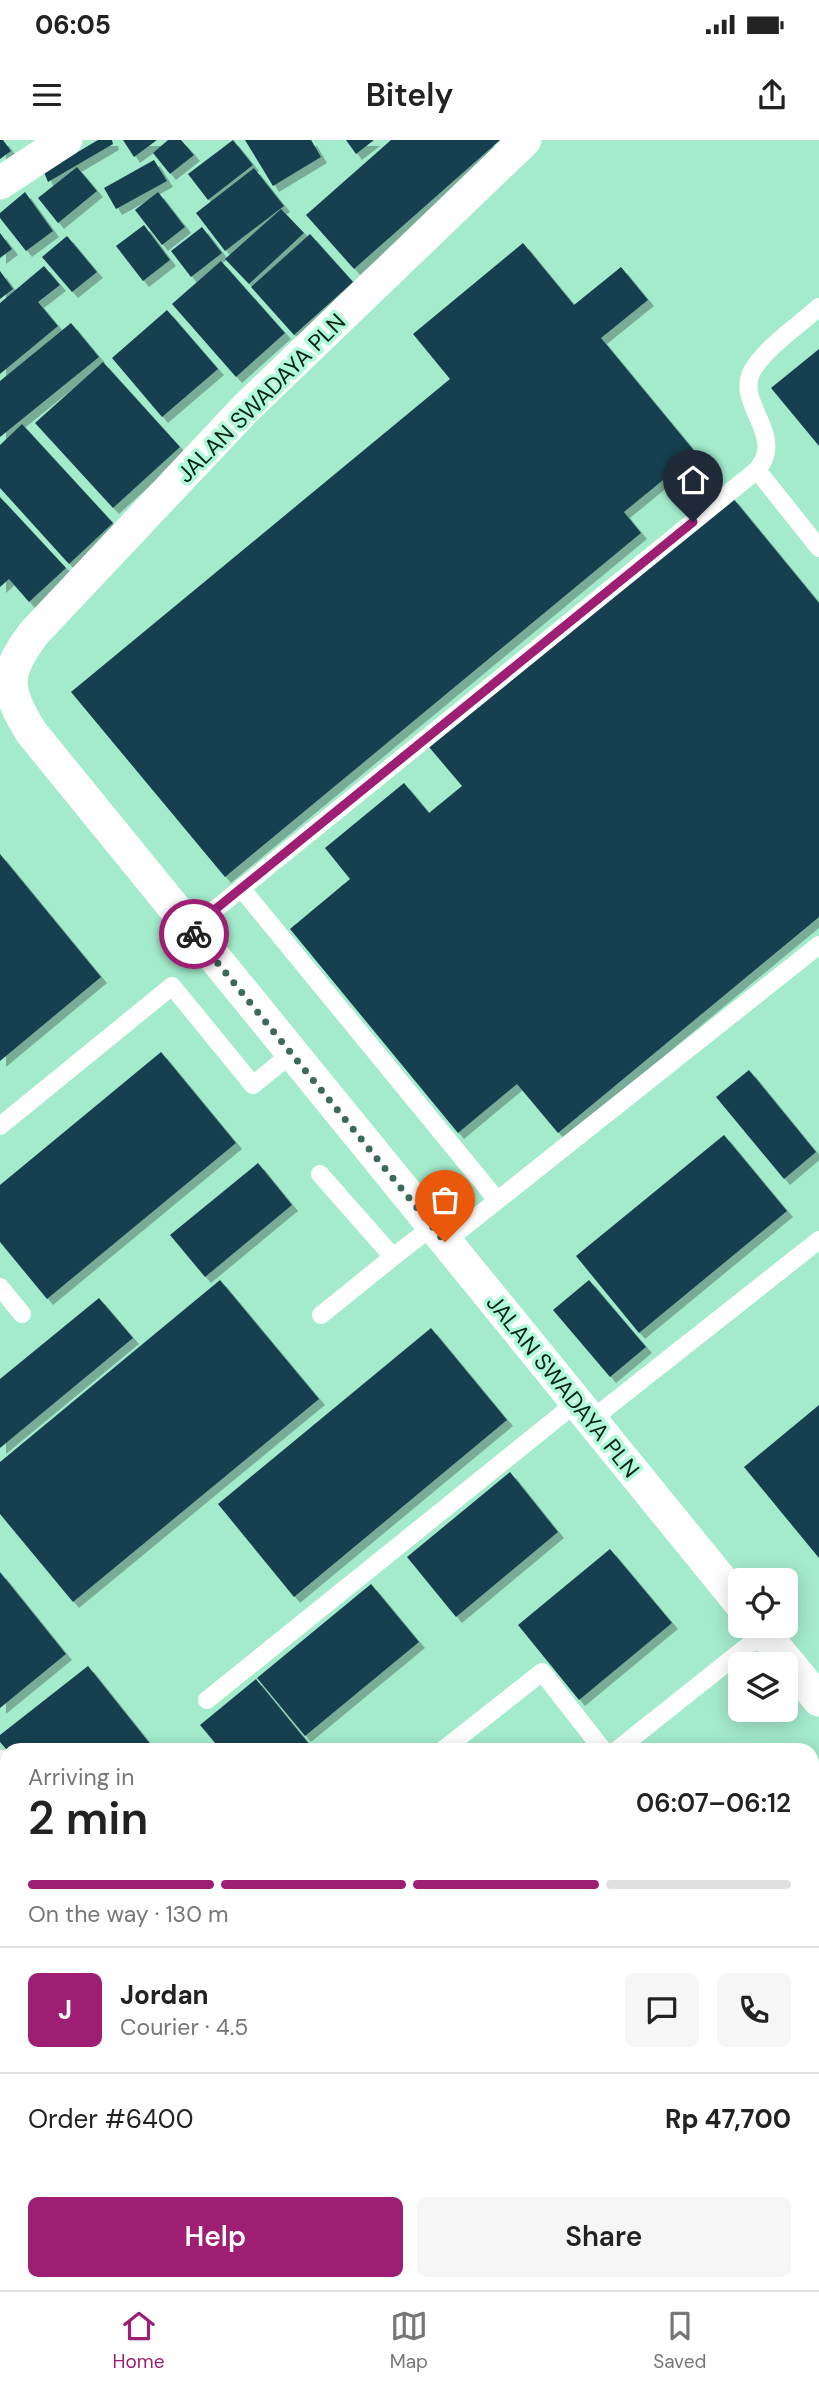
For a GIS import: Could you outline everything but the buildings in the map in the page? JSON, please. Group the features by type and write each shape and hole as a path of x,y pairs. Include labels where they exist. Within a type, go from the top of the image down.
{"street":[{"path":"0,184 66,140"},
{"name":"JALAN SWADAYA PLN","path":"525,140 245,408 34,633 6,667 18,710 31,732 728,1588"},
{"path":"768,1638 819,1700"}],"lane":[{"path":"191,929 757,470 766,454 763,430 748,392 750,374 762,357 819,307"},
{"path":"757,470 819,548"},
{"path":"242,888 497,1200"},
{"path":"321,1315 393,1257 497,1200 819,945"},
{"path":"0,1126 172,986 253,1085 291,1054"},
{"path":"320,1174 393,1257"},
{"path":"207,1700 584,1411 819,1240"},
{"path":"0,1287 23,1314"},
{"path":"625,1743 750,1638"},
{"path":"452,1743 542,1672 598,1743"}],"way so far":[{"path":"194,934 445,1242"}],"route":[{"path":"194,934 191,929 693,522"}]}
